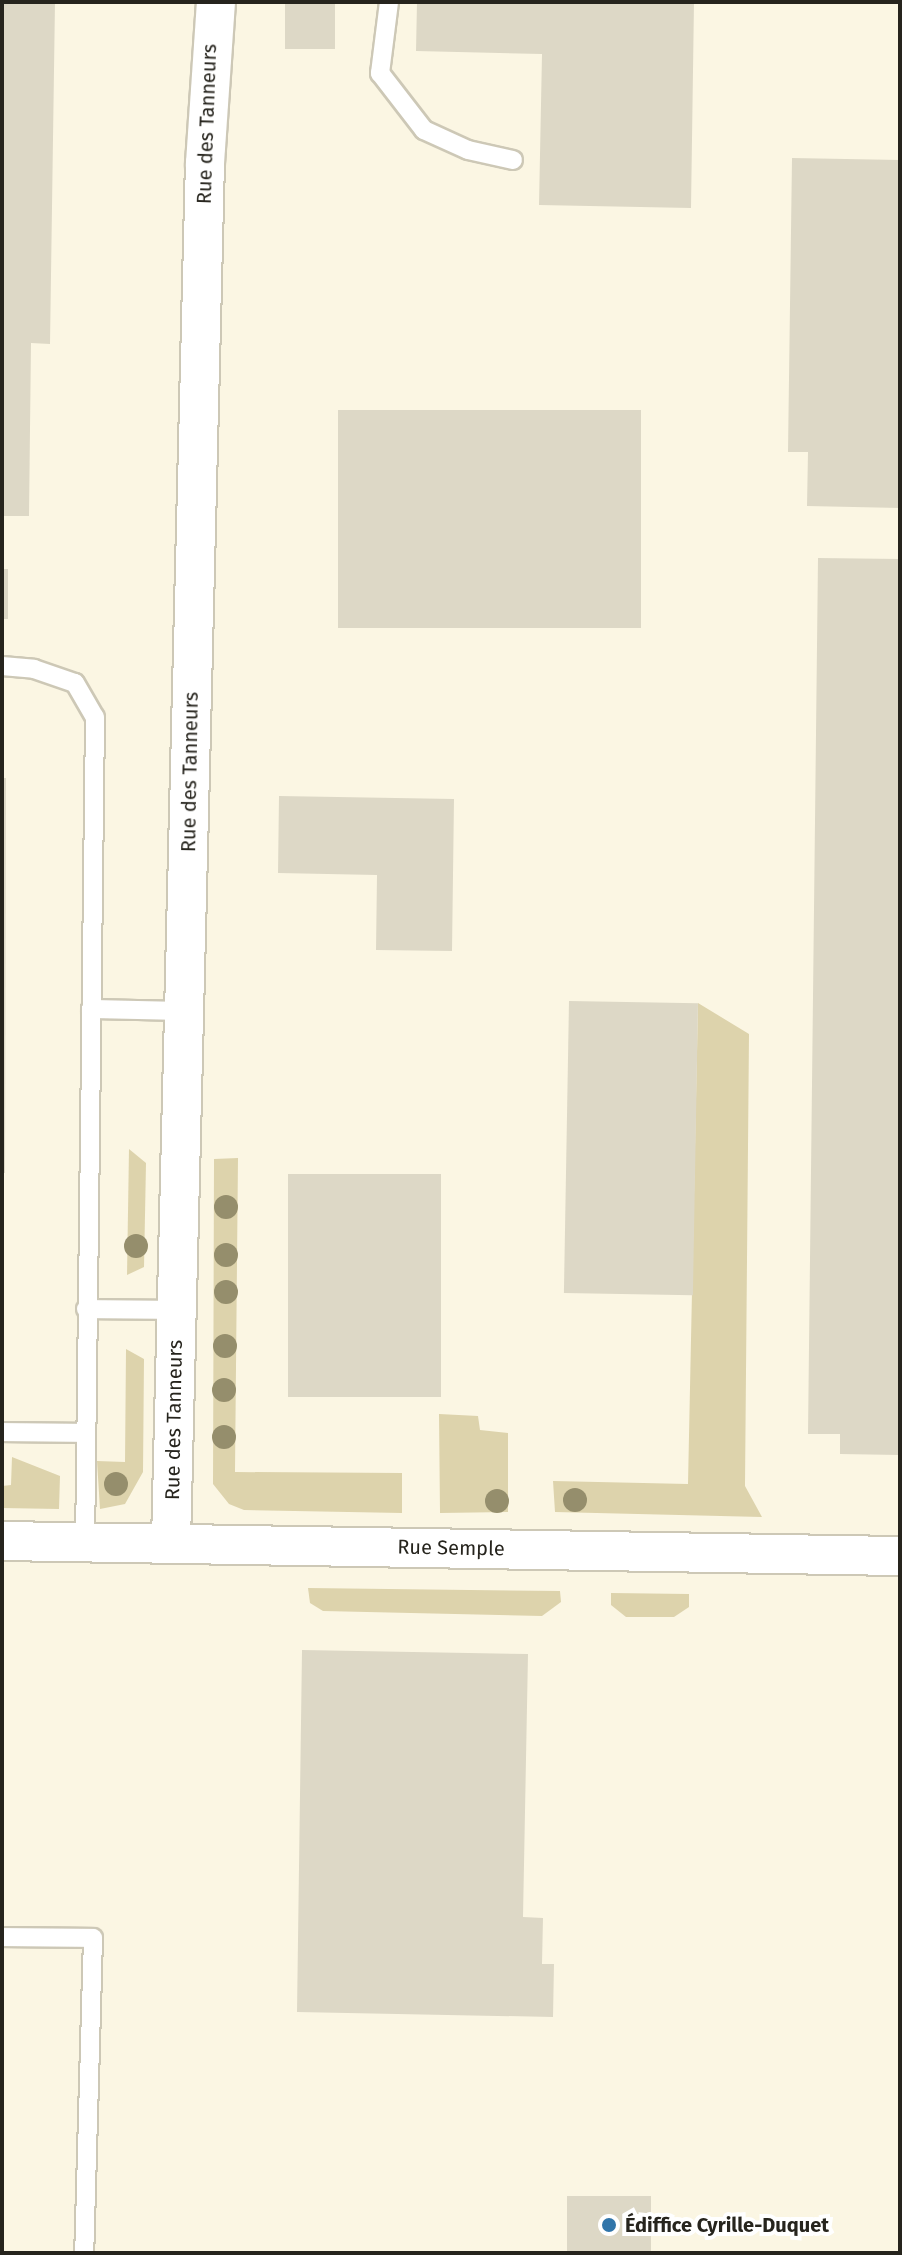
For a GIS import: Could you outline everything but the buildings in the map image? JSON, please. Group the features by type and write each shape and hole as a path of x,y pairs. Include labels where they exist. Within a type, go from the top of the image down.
{"street":[{"name":"Rue des Tanneurs","path":"171,1542 205,163 216,2"},
{"name":"Rue Semple","path":"2,1541 900,1556"}],"lane":[{"path":"389,2 380,73 424,130 468,150 513,160"},
{"path":"2,666 34,669 75,683 95,717 85,1542"},
{"path":"91,1009 184,1011"},
{"path":"86,1309 177,1310"},
{"path":"2,1432 85,1433"},
{"path":"2,1937 93,1938 84,2253"}],"shaded area":[{"path":"698,1003 749,1034 745,1486 762,1517 555,1512 553,1481 688,1484"},
{"path":"129,1149 146,1163 144,1267 127,1275"},
{"path":"238,1158 235,1472 402,1473 402,1513 244,1510 229,1504 213,1484 214,1159"},
{"path":"126,1349 144,1359 143,1472 125,1504 100,1509 97,1461 125,1462"},
{"path":"439,1414 478,1416 480,1430 508,1433 508,1512 440,1513"},
{"path":"12,1457 60,1476 59,1509 2,1508 2,1486 11,1485"},
{"path":"308,1588 560,1591 561,1602 542,1616 323,1611 310,1603"},
{"path":"611,1593 689,1594 689,1607 674,1617 626,1617 611,1605"}],"place":[{"name":"Édiffice Cyrille-Duquet","path":"609,2225"}]}
